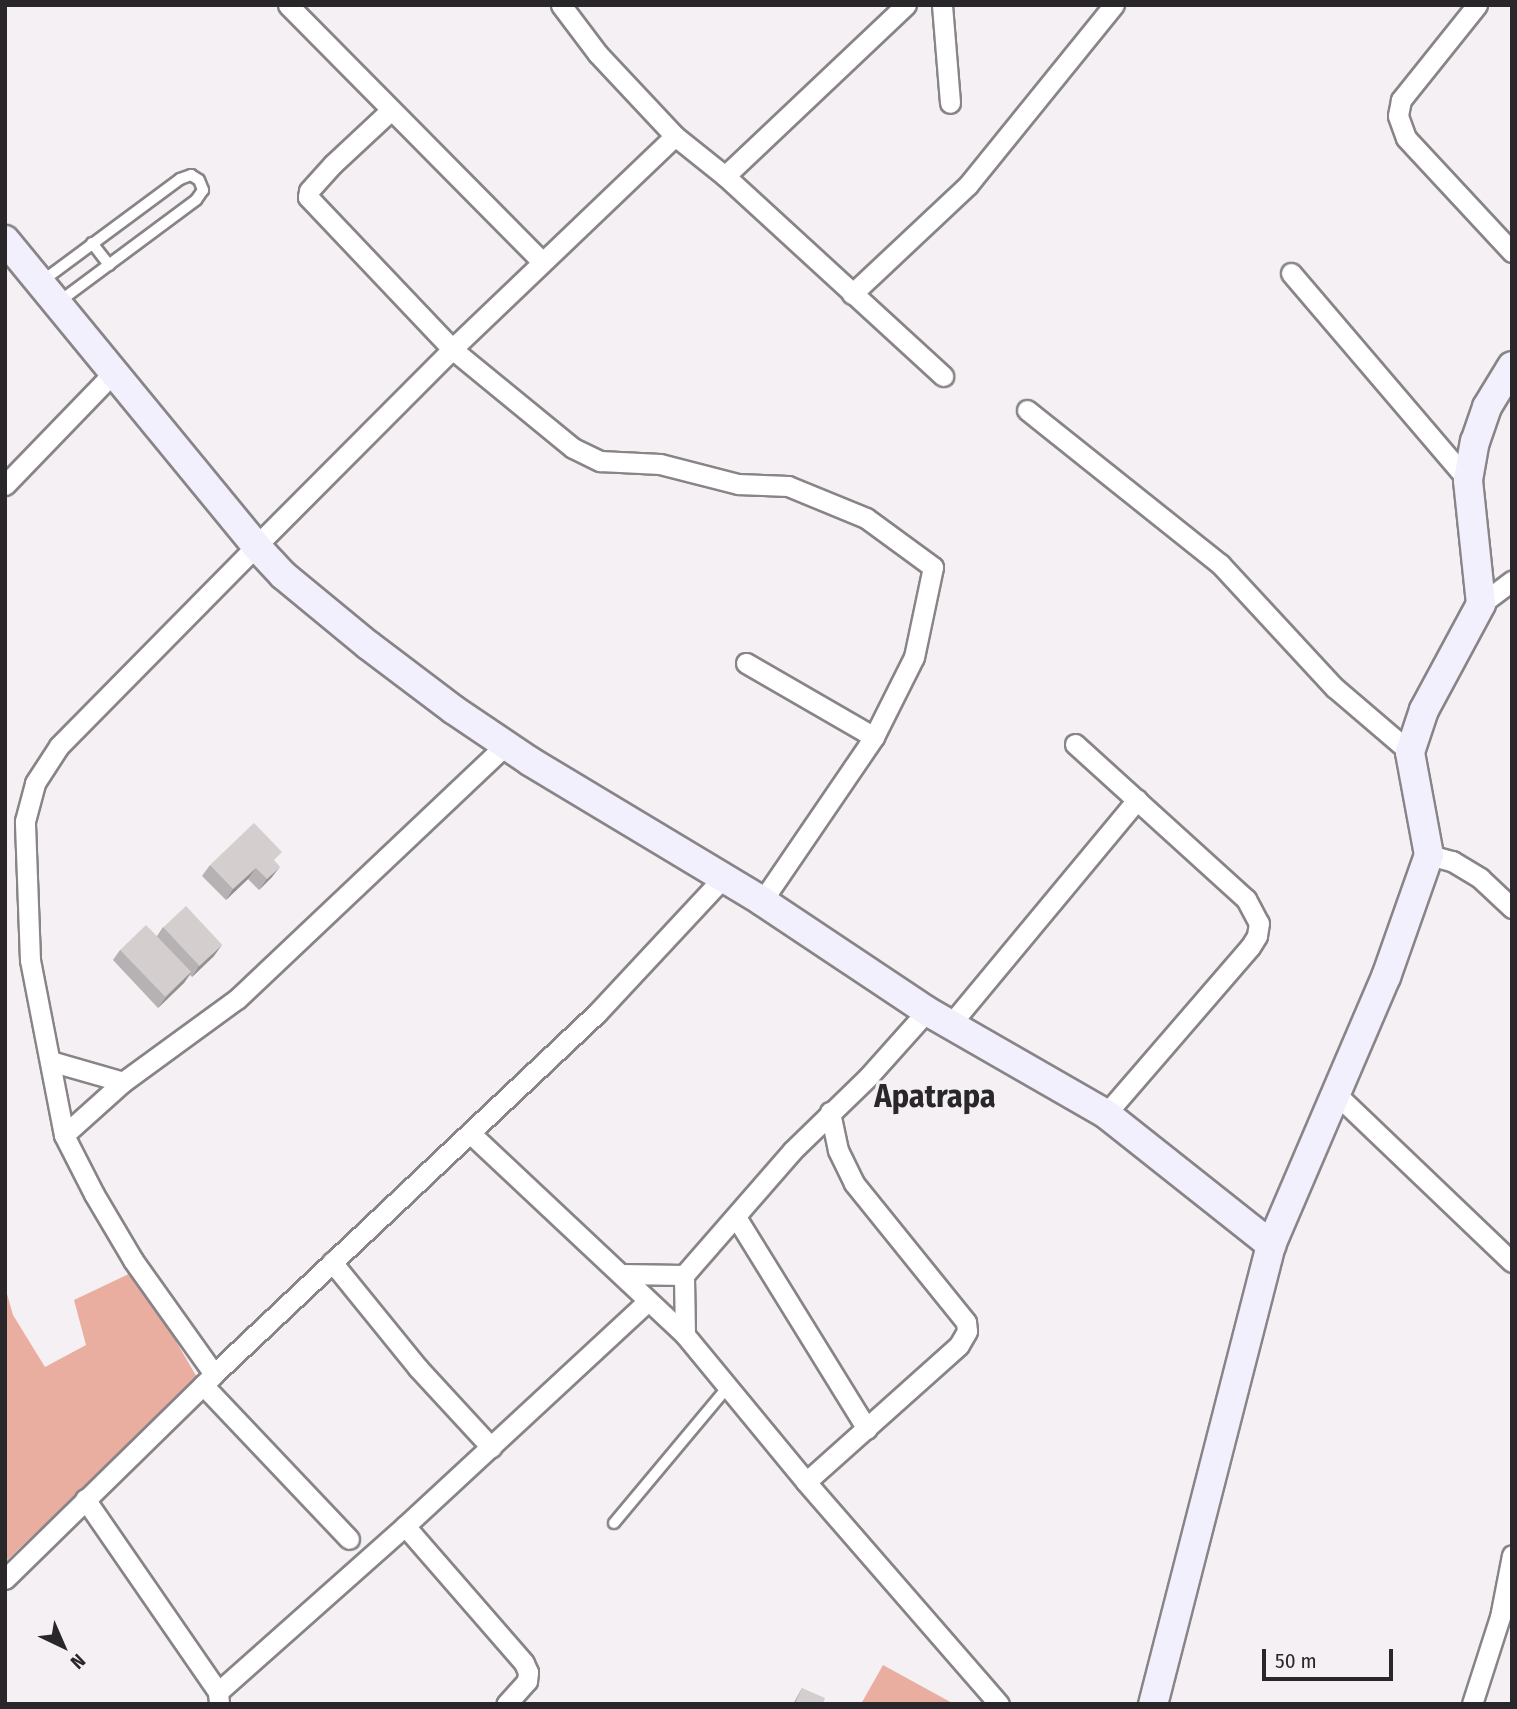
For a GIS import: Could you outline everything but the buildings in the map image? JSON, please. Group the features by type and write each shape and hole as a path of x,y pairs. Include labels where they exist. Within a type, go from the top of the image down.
{"street":[{"path":"288,5 542,262"},
{"path":"561,5 598,54 675,136 725,176 943,376"},
{"path":"725,176 906,5"},
{"path":"942,5 950,103"},
{"path":"852,294 968,185 1114,5"},
{"path":"1477,5 1401,100 1398,116 1406,138 1512,252"},
{"path":"390,110 333,164 309,191 308,197 452,349 573,448 600,461 660,464 738,485 765,483 788,486 866,518 930,563 934,572 914,657 874,737 762,901"},
{"path":"349,1539 208,1379 94,1194 64,1135 30,960 25,821 35,783 59,746 452,349 675,136"},
{"path":"5,240 257,546 283,575 368,645 506,745 724,877 939,1018 1106,1114 1271,1245"},
{"path":"1291,273 1468,480"},
{"path":"1481,604 1468,480 1475,442 1487,407 1512,366"},
{"path":"5,485 114,372"},
{"path":"1027,410 1220,564 1335,688 1410,752"},
{"path":"1153,1704 1271,1245 1386,977 1429,855 1410,752 1424,710 1481,604 1512,581"},
{"path":"746,663 874,737"},
{"path":"1074,744 1247,899 1259,923 1257,936 1250,947 1106,1114"},
{"path":"64,1135 123,1082 237,999 506,745"},
{"path":"685,1335 684,1275 830,1112 939,1018 1137,800"},
{"path":"1429,855 1452,861 1480,878 1512,908"},
{"path":"5,1579 208,1379 597,1013 724,877"},
{"path":"50,1061 123,1082"},
{"path":"1336,1094 1512,1262"},
{"path":"806,1482 959,1345 967,1331 966,1322 854,1183 838,1150 830,1112"},
{"path":"470,1133 685,1335 806,1482 999,1704"},
{"path":"736,1217 867,1429"},
{"path":"332,1262 418,1368 491,1447"},
{"path":"621,1274 684,1275"},
{"path":"85,1499 218,1698 648,1301"},
{"path":"405,1526 524,1662 528,1672 527,1681 506,1704"},
{"path":"1472,1704 1500,1617 1512,1555"}],"lane":[{"path":"191,175 202,184 203,190 196,200 109,265 48,293 92,243 185,176 191,175"},
{"path":"92,243 109,265"},
{"path":"614,1523 727,1388"}],"shaded area":[{"path":"135,1271 198,1379 5,1562 5,1287 13,1315 45,1367 86,1345 74,1300"},
{"path":"883,1665 954,1704 861,1704"}],"district":[{"name":"Apatrapa","path":"935,1096"}]}
